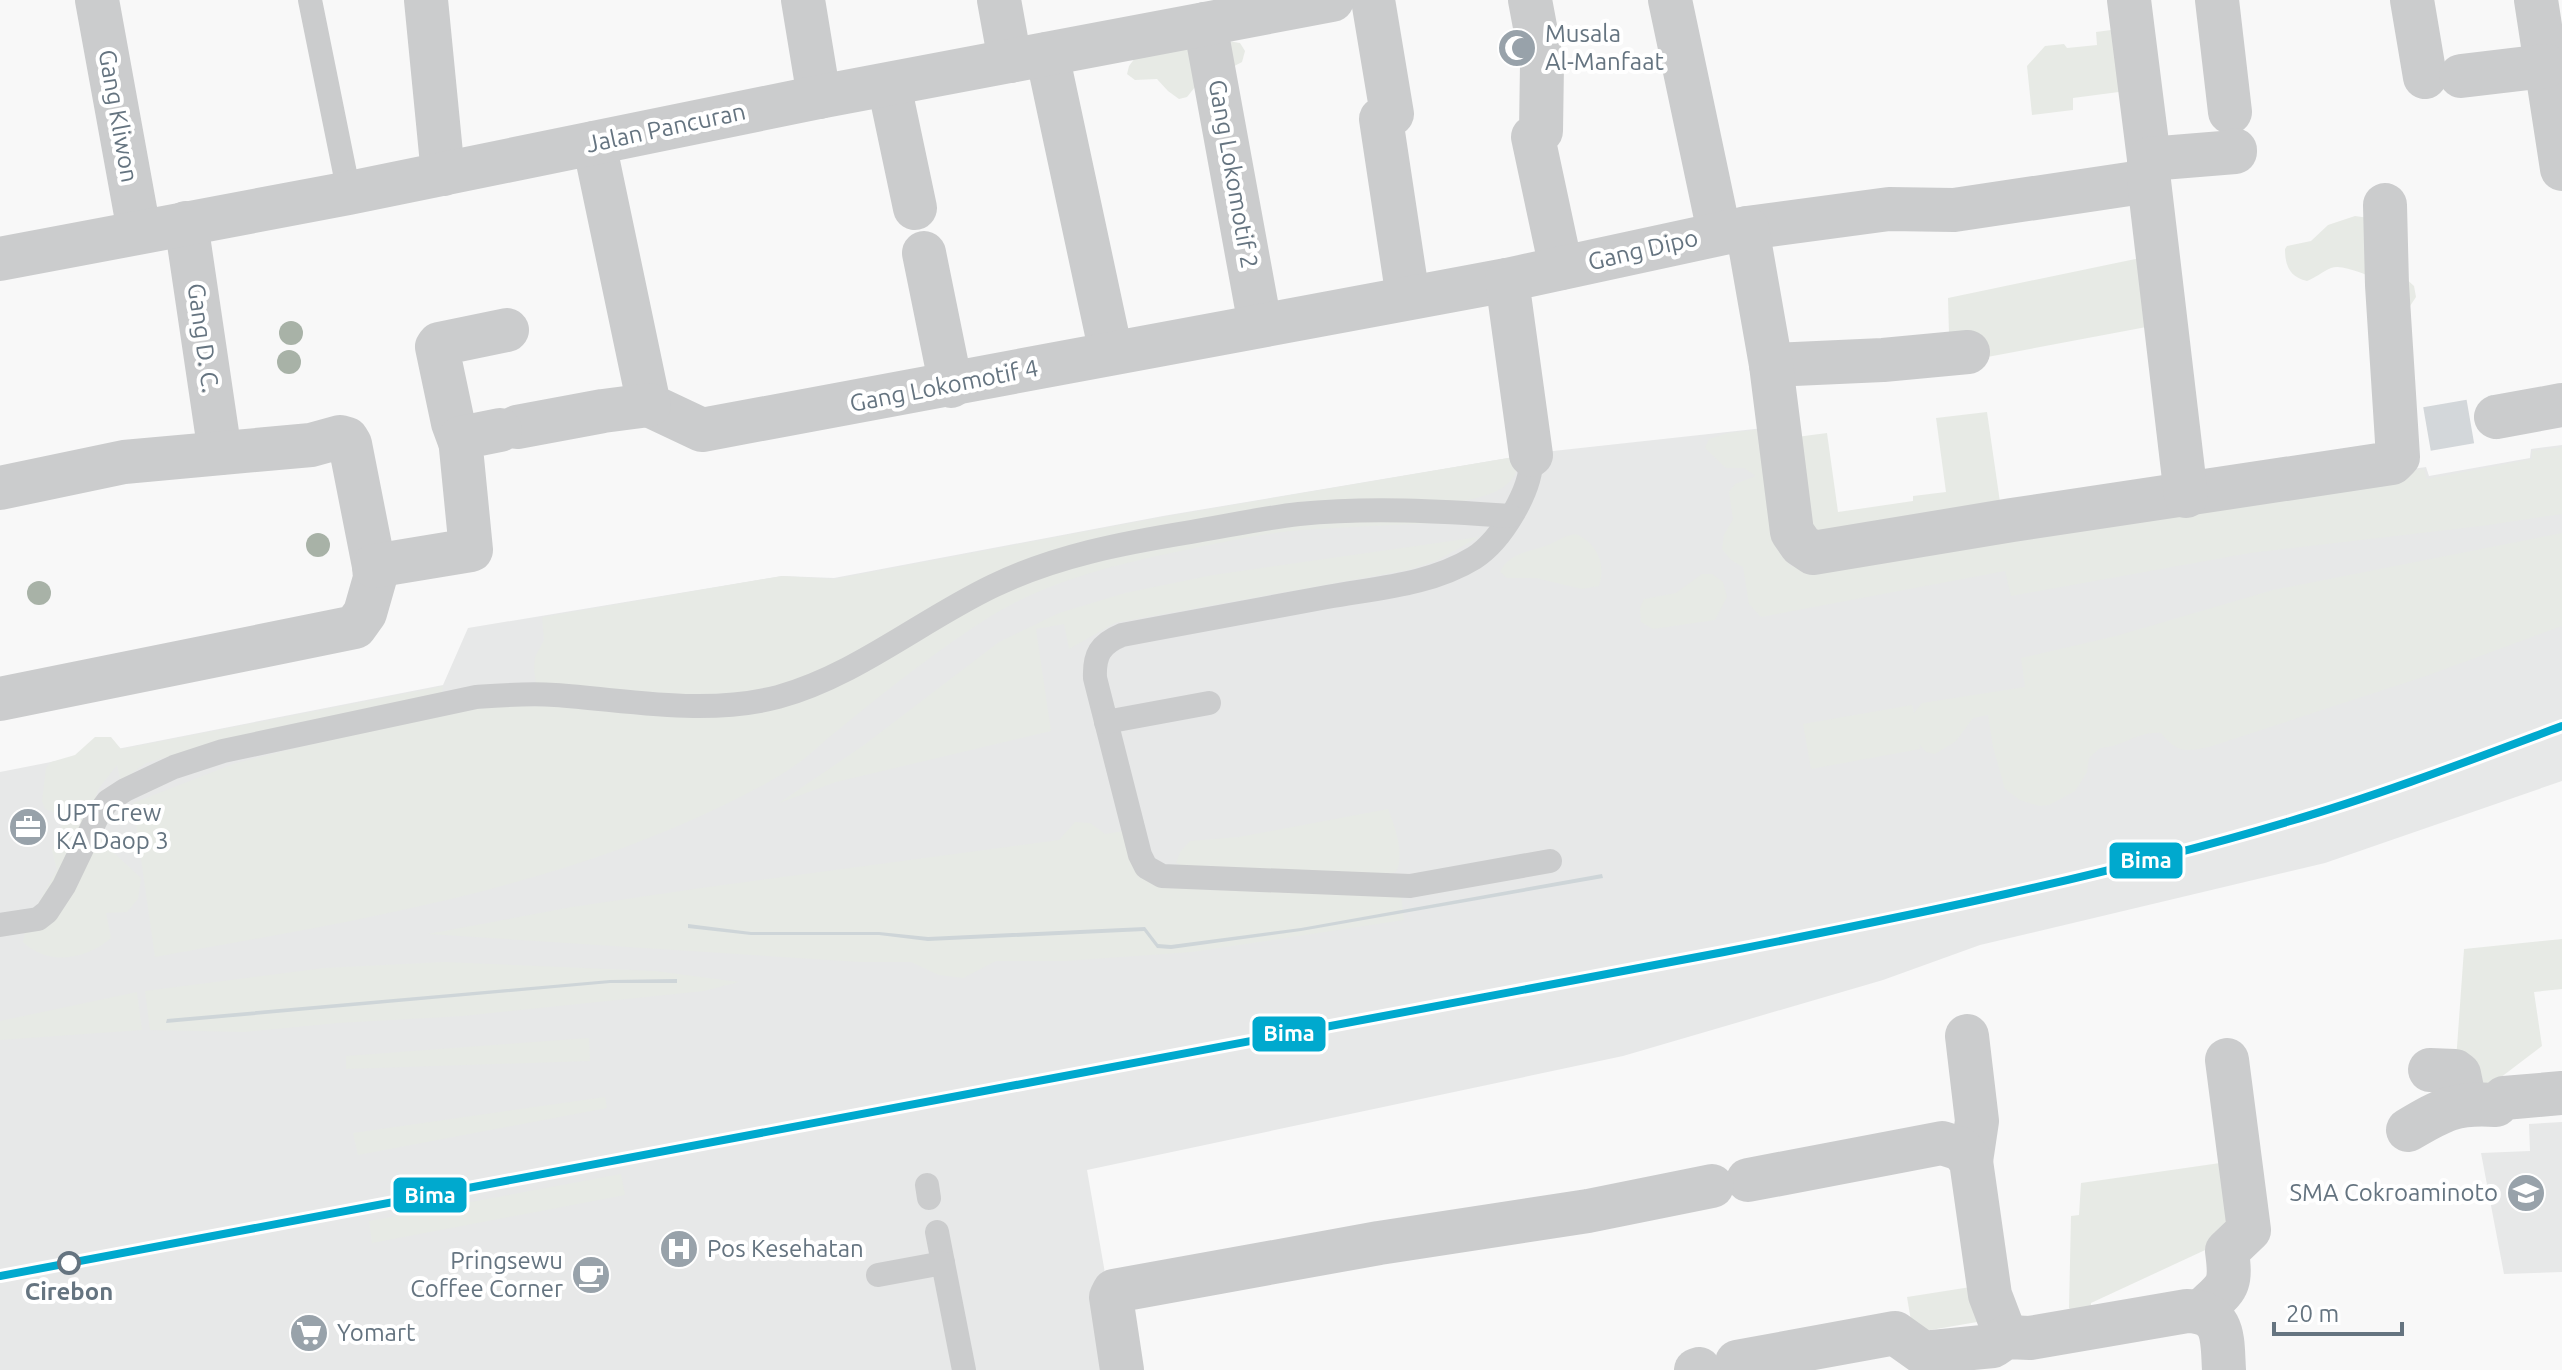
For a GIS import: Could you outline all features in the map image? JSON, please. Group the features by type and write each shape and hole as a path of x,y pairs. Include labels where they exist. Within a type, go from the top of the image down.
{"street":[{"name":"Gang Kliwon","path":"97,0 139,231"},
{"path":"426,0 443,174"},
{"path":"803,0 819,97"},
{"path":"999,0 1029,58 1111,353"},
{"name":"Jalan Pancuran","path":"0,259 1205,24 1248,7 1332,0"},
{"path":"1373,0 1392,114 1381,119 1408,298"},
{"path":"1530,0 1542,64 1541,131 1533,137 1561,268"},
{"name":"Gang Dipo","path":"1507,280 1733,230 1670,0"},
{"path":"2129,0 2186,496"},
{"path":"2217,0 2235,152 1954,210 1889,209 1733,230 1771,365 1792,532 1801,545 1813,553 2392,463 2412,432 2387,285 2385,205"},
{"path":"2412,0 2443,77 2546,66"},
{"path":"2536,0 2562,169"},
{"name":"Gang Lokomotif 2","path":"1205,24 1260,325"},
{"path":"889,85 915,208"},
{"path":"507,330 439,344 437,347 453,423 492,433 649,405 594,143"},
{"name":"Gang D. C.","path":"186,223 220,453"},
{"path":"924,253 951,386"},
{"path":"1507,280 1531,455"},
{"name":"Gang Lokomotif 4","path":"649,405 702,430 709,430 1507,280"},
{"path":"1771,365 1968,352"},
{"path":"2496,417 2562,405"},
{"path":"374,566 471,550 492,433"},
{"path":"0,488 124,462 311,445 340,437 347,439 375,578 365,613 355,627 0,699"},
{"path":"1967,1036 1977,1121 1971,1161 1990,1295 2006,1337"},
{"path":"2224,1370 2210,1319 2229,1285 2231,1276 2227,1251 2249,1230 2227,1060"},
{"path":"2430,1070 2455,1071 2459,1074 2465,1103"},
{"path":"2408,1130 2437,1113 2465,1103 2496,1105 2504,1098 2562,1093"},
{"path":"1122,1370 1111,1297 1114,1291 1379,1243 1588,1211 1942,1143 1961,1149 1971,1161"},
{"path":"1711,1367 1895,1333 1912,1345 1993,1346 2006,1337 2030,1338 2187,1311 2210,1319"}],"lane":[{"path":"310,0 349,193"},
{"path":"1531,455 1530,477 1511,516 1489,545 1475,557 1425,579 1132,633 1102,646 1094,662 1095,678 1140,855 1146,867 1162,876 1410,886 1550,861"},
{"path":"0,925 38,919 47,912 108,801 174,767 223,751 476,697 519,694 676,706 732,706 778,697 819,683 859,664 992,587 1052,562 1142,540 1299,514 1429,511 1511,516"},
{"path":"1106,722 1209,703"},
{"path":"937,1232 964,1370"},
{"path":"878,1275 943,1263"}],"shaded area":[{"path":"2127,28 2134,90 2073,98 2073,110 2032,115 2027,66 2045,46 2064,44 2067,48 2097,45 2096,32"},
{"path":"1217,39 1240,43 1245,51 1242,62 1195,87 1187,97 1179,99 1157,79 1135,80 1127,74 1135,58"},
{"path":"2355,216 2369,218 2403,276 2414,286 2416,297 2406,312 2383,280 2336,267 2307,281 2296,277 2287,266 2287,246 2311,241 2328,225"},
{"path":"2145,257 2157,325 1982,358 1975,331 1949,334 1948,298"},
{"path":"1987,412 2002,516 1818,546 1789,438 1827,433 1838,512 1913,501 1913,496 1946,492 1936,418"},
{"path":"1773,427 1791,564 2180,502 2426,467 2429,476 2530,458 2531,449 2562,445 2562,781 2325,863 1980,945 1883,980 1623,1056 1087,1170 1113,1319 1113,1370 0,1370 0,772 443,685 468,628 782,576 834,578 1163,516 1544,452"},
{"path":"1772,428 1790,566 2424,469 2427,479 2532,459 2532,451 2562,447 2562,514 2250,553 2011,596 2005,571 1761,617 1749,604 1743,567 1731,560 1722,549 1724,535 1733,519 1729,492 1735,484 1756,476 1744,468 1726,468 1705,448 1709,439 1728,433"},
{"path":"1520,456 1514,476 1501,489 1464,501 1069,547 792,683 719,697 536,684 535,657 544,640 542,617 782,576 834,579 1162,517"},
{"path":"1464,521 1260,535 1139,560 1062,582 991,616 913,671 800,762 762,786 694,819 564,868 497,887 361,919 155,957 133,803 236,763 344,736 508,702 734,716 1049,571 1298,522"},
{"path":"2562,533 2562,626 2426,676 2209,747 2194,750 2177,748 2161,733 2153,733 2100,748 2089,758 2087,772 2075,791 2049,805 2039,806 2020,800 2005,789 1988,715 1973,718 1956,741 1935,754 1926,752 1919,744 1920,749 1811,769 1803,724 1912,705 1914,713 1922,703 2025,687 2021,658 2116,636 2273,590"},
{"path":"1576,534 1595,549 1601,563 1599,586 1582,589 1536,578 1507,578 1500,572 1514,557"},
{"path":"1479,537 1436,561 1408,570 1115,623 1069,649 1064,624 1036,629 1051,731 836,782 779,803 864,745 999,642 1059,613 1125,593 1213,575"},
{"path":"1702,574 1712,574 1723,582 1727,597 1715,620 1653,629 1641,622 1640,608 1644,599 1676,593"},
{"path":"443,686 442,694 203,747 146,763 121,781 117,765 99,788 92,814 113,852 141,878 138,899 127,912 106,913 111,938 90,951 55,957 33,950 23,942 27,923 57,870 52,850 62,823 60,815 45,809 42,801 46,768 51,762 75,755 95,737 111,737 121,749"},
{"path":"1388,809 1400,857 1396,872 1380,877 1184,866 1176,863 1180,852 1190,841 1239,837"},
{"path":"1075,822 1090,823 1105,834 1124,831 1133,868 1401,896 1404,920 1192,952 1065,961 996,961 963,978 939,975 911,962 860,962 428,934 572,907 1059,840"},
{"path":"1602,874 1603,878 1301,931 1171,949 1157,948 1144,931 928,941 879,935 751,935 688,928 688,924 751,932 879,932 928,937 1145,927 1158,944 1171,945 1301,928"},
{"path":"2562,939 2562,989 2534,992 2542,1046 2492,1084 2473,1093 2456,1061 2464,949"},
{"path":"444,962 655,971 739,982 704,991 463,1016 244,1032 150,1030 145,991 324,968"},
{"path":"677,979 677,983 610,983 166,1023 167,1019 610,980"},
{"path":"137,992 142,1030 0,1040 0,1021"},
{"path":"589,1038 590,1061 346,1069 346,1056"},
{"path":"605,1097 607,1108 358,1155 353,1133"},
{"name":"SMA Cokroaminoto","path":"2562,1122 2562,1272 2504,1274 2481,1153 2530,1151 2529,1124"},
{"path":"2234,1161 2241,1221 2216,1245 2091,1303 2091,1307 2076,1315 2069,1308 2071,1216 2079,1215 2081,1183"},
{"path":"621,1174 625,1195 372,1243 369,1221"},
{"path":"1977,1286 1983,1321 1913,1333 1907,1297"}],"tunnel":[{"path":"2427,429 2496,417"}],"transit line":[{"name":"Bima","path":"0,1276 1724,952 1936,909 2077,878 2322,812 2562,726"}],"place":[{"name":"Musala Al-Manfaat","path":"1517,48"},
{"name":"UPT Crew KA Daop 3","path":"28,827"},
{"name":"SMA Cokroaminoto","path":"2526,1193"},
{"name":"Pos Kesehatan","path":"679,1249"},
{"name":"Cirebon","path":"69,1263"},
{"name":"Pringsewu Coffee Corner","path":"591,1275"},
{"name":"Yomart","path":"309,1333"}]}
